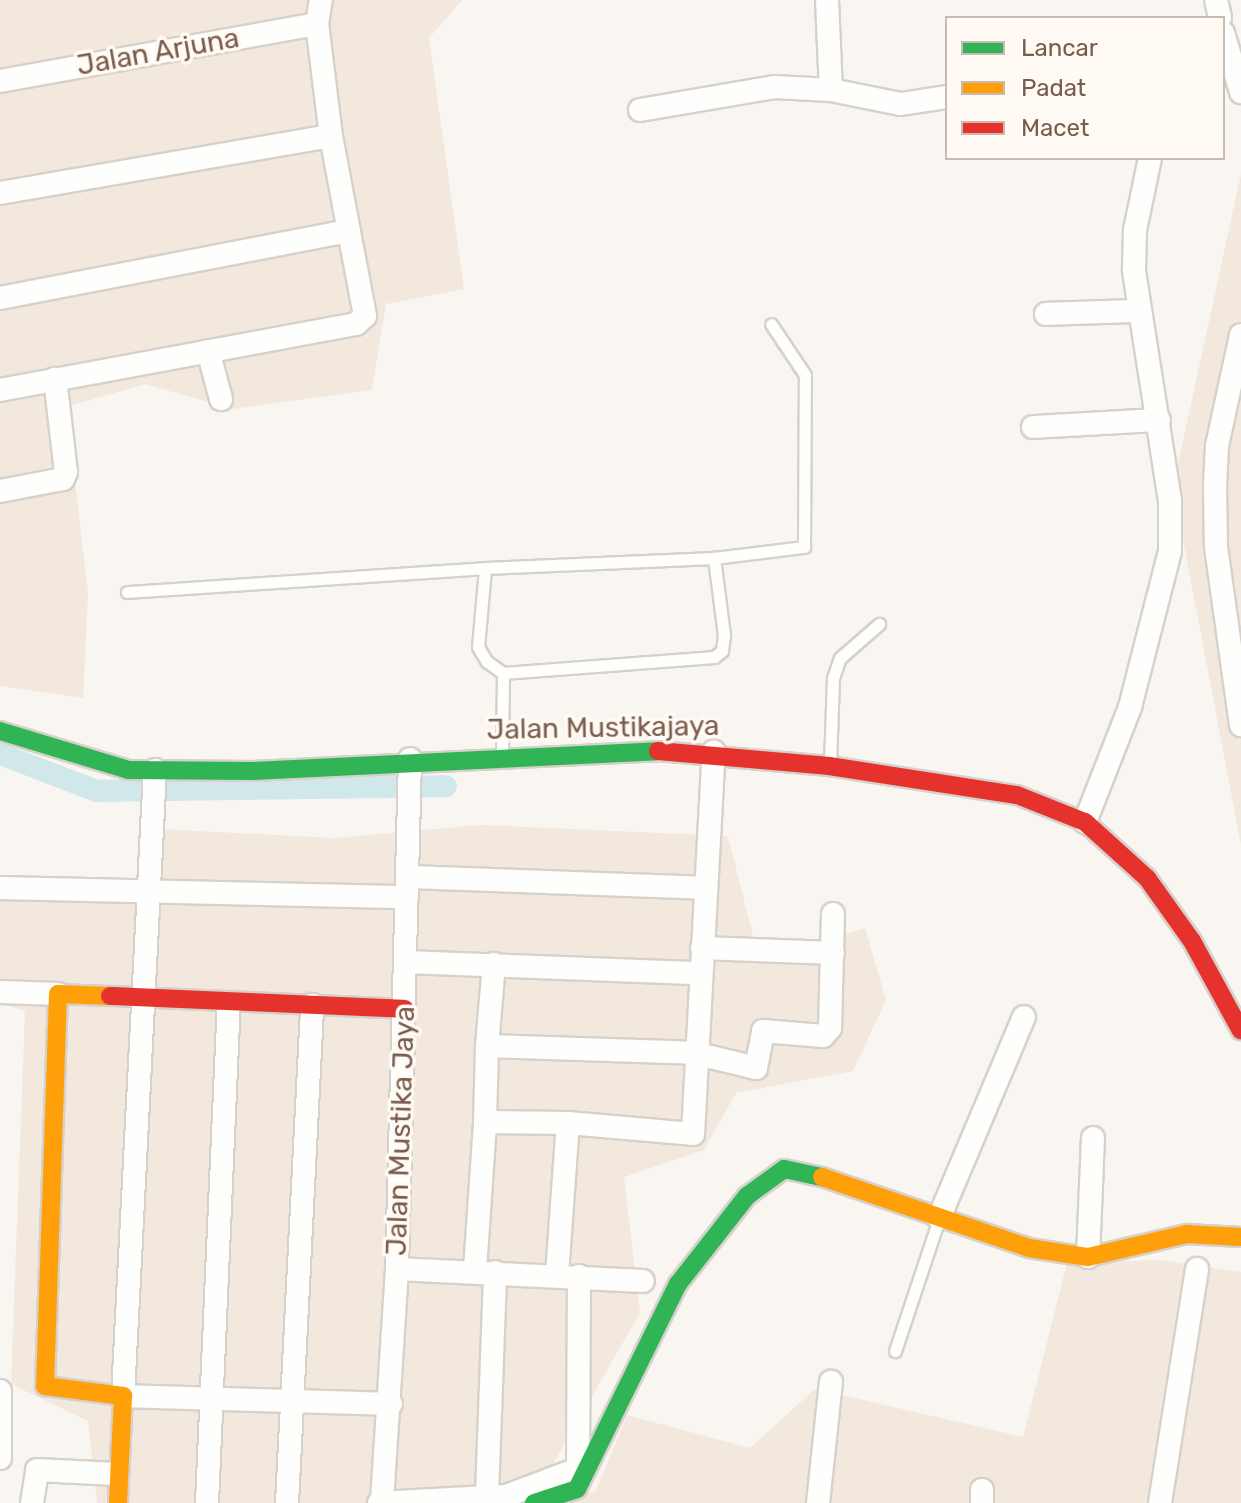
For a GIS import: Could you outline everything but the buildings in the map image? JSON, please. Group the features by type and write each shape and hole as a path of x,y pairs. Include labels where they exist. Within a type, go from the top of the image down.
{"street":[{"path":"0,390 356,324 365,316 331,136 317,24 321,0"},
{"path":"827,0 831,90"},
{"name":"Jalan Arjuna","path":"0,81 317,24"},
{"path":"1225,40 1241,92"},
{"path":"640,110 774,87 831,90 901,104 945,97"},
{"path":"0,193 331,136"},
{"path":"1085,822 1130,707 1170,551 1170,501 1159,420 1138,311 1135,230 1150,160"},
{"path":"0,298 349,231"},
{"path":"1046,314 1138,311"},
{"path":"1241,335 1217,446 1215,486 1216,547 1241,725"},
{"path":"208,351 221,399"},
{"path":"0,491 63,479 66,472 55,379"},
{"path":"1033,427 1159,420"},
{"name":"Jalan Mustikajaya","path":"0,731 105,767 253,771 410,759 714,752 1017,795 1085,822 1119,849 1175,913 1241,1031"},
{"path":"485,1122 568,1123 691,1135 703,888 714,752"},
{"name":"Jalan Mustika Jaya","path":"380,1502 391,1404 397,1269 410,759"},
{"path":"118,1503 116,1474 123,1396 146,892 155,770"},
{"path":"0,888 146,892 408,887 703,888"},
{"path":"487,1046 694,1053 756,1068 763,1031 823,1036 830,1028 833,914"},
{"path":"702,948 833,953"},
{"path":"406,962 699,973"},
{"path":"487,1495 485,1122 494,964"},
{"path":"0,992 143,996 229,1005 405,1009"},
{"path":"58,994 45,1386 123,1396 211,1396 391,1404"},
{"path":"207,1503 229,1005"},
{"path":"287,1503 312,1005"},
{"path":"939,1218 1024,1017"},
{"path":"380,1502 506,1496 578,1469 568,1276 568,1123"},
{"path":"1088,1257 1093,1138"},
{"path":"534,1503 577,1489 678,1284 768,1177 784,1169 803,1171 1029,1248 1088,1257 1187,1234 1241,1237"},
{"path":"397,1269 643,1281"},
{"path":"1160,1503 1197,1269"},
{"path":"818,1503 831,1382"},
{"path":"0,1391 0,1458"},
{"path":"32,1503 37,1470 116,1474"}],"lane":[{"path":"127,592 800,551 806,540 805,375 771,324"},
{"path":"503,673 714,657 722,651 724,635 714,558"},
{"path":"485,568 478,647 503,673 502,757"},
{"path":"829,766 833,678 840,658 879,624"},
{"path":"895,1351 939,1218"}],"shaded area":[{"path":"0,0 462,0 429,38 464,289 386,304 372,390 232,409 145,384 66,407 88,592 83,698 0,686"},
{"path":"1241,174 1241,845 1173,487"},
{"path":"481,825 728,836 760,964 865,928 886,1000 853,1071 736,1093 704,1150 624,1177 640,1313 543,1481 476,1503 97,1503 88,1421 11,1384 25,1011 0,1003 0,881 139,884 142,828 335,838"},
{"path":"1160,1260 1241,1272 1241,1503 554,1503 596,1491 627,1415 750,1448 815,1389 1023,1437 1067,1263"}],"waterway":[{"path":"0,754 97,791 446,786"}],"traffic: fast":[{"path":"0,731 128,770 253,771 658,751"},
{"path":"534,1503 577,1489 678,1284 747,1196 784,1169 822,1177"}],"traffic: slow":[{"path":"110,996 58,994 45,1386 123,1396 118,1503"},
{"path":"822,1177 1029,1248 1088,1257 1187,1234 1241,1237"}],"traffic: jam":[{"path":"658,751 829,766 1017,795 1085,822 1147,878 1192,941 1241,1031"},
{"path":"110,996 405,1009"}]}
